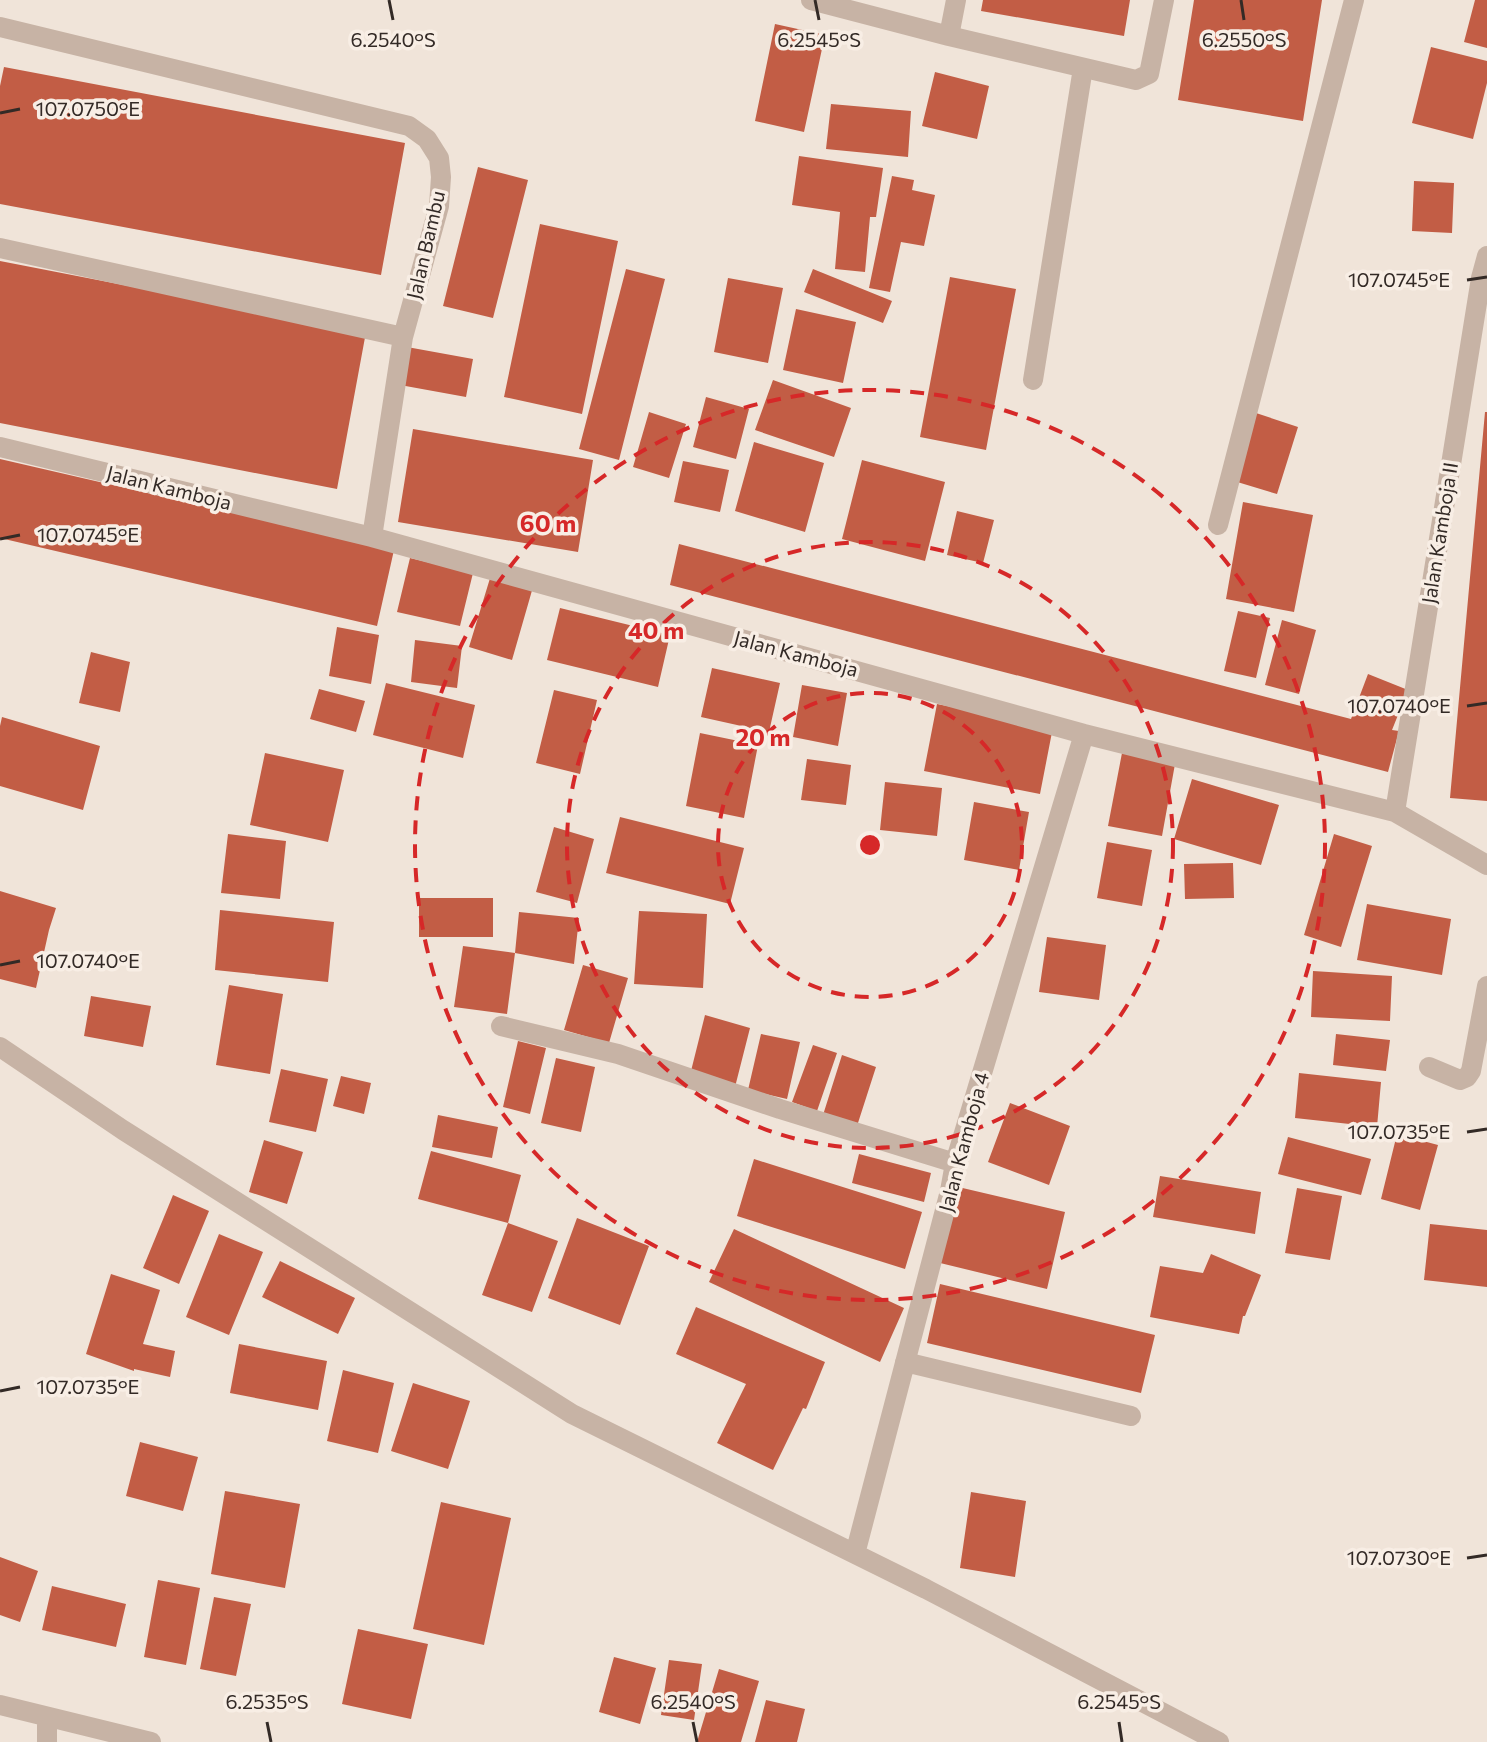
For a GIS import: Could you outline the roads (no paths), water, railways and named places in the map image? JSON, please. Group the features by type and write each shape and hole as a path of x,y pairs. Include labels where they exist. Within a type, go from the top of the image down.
{"street":[{"path":"811,0 1136,80 1149,74 1164,0"},
{"path":"949,36 956,0"},
{"path":"1218,525 1354,0"},
{"name":"Jalan Bambu","path":"0,27 409,126 427,139 439,158 439,206 403,337 372,537"},
{"path":"1033,380 1083,68"},
{"path":"0,248 403,337"},
{"name":"Jalan Kamboja II","path":"1395,812 1478,293 1487,256"},
{"name":"Jalan Kamboja","path":"0,447 372,537 1084,734 1395,812 1487,865"},
{"name":"Jalan Kamboja 4","path":"855,1554 955,1163 1084,734"},
{"path":"1429,1067 1460,1080 1467,1077 1471,1071 1487,986"},
{"path":"501,1026 618,1054 780,1109 955,1163"},
{"path":"0,1047 123,1130 572,1414 855,1554 1219,1742"},
{"path":"905,1362 1131,1416"},
{"path":"0,1705 151,1742"},
{"path":"47,1717 47,1742"}]}
